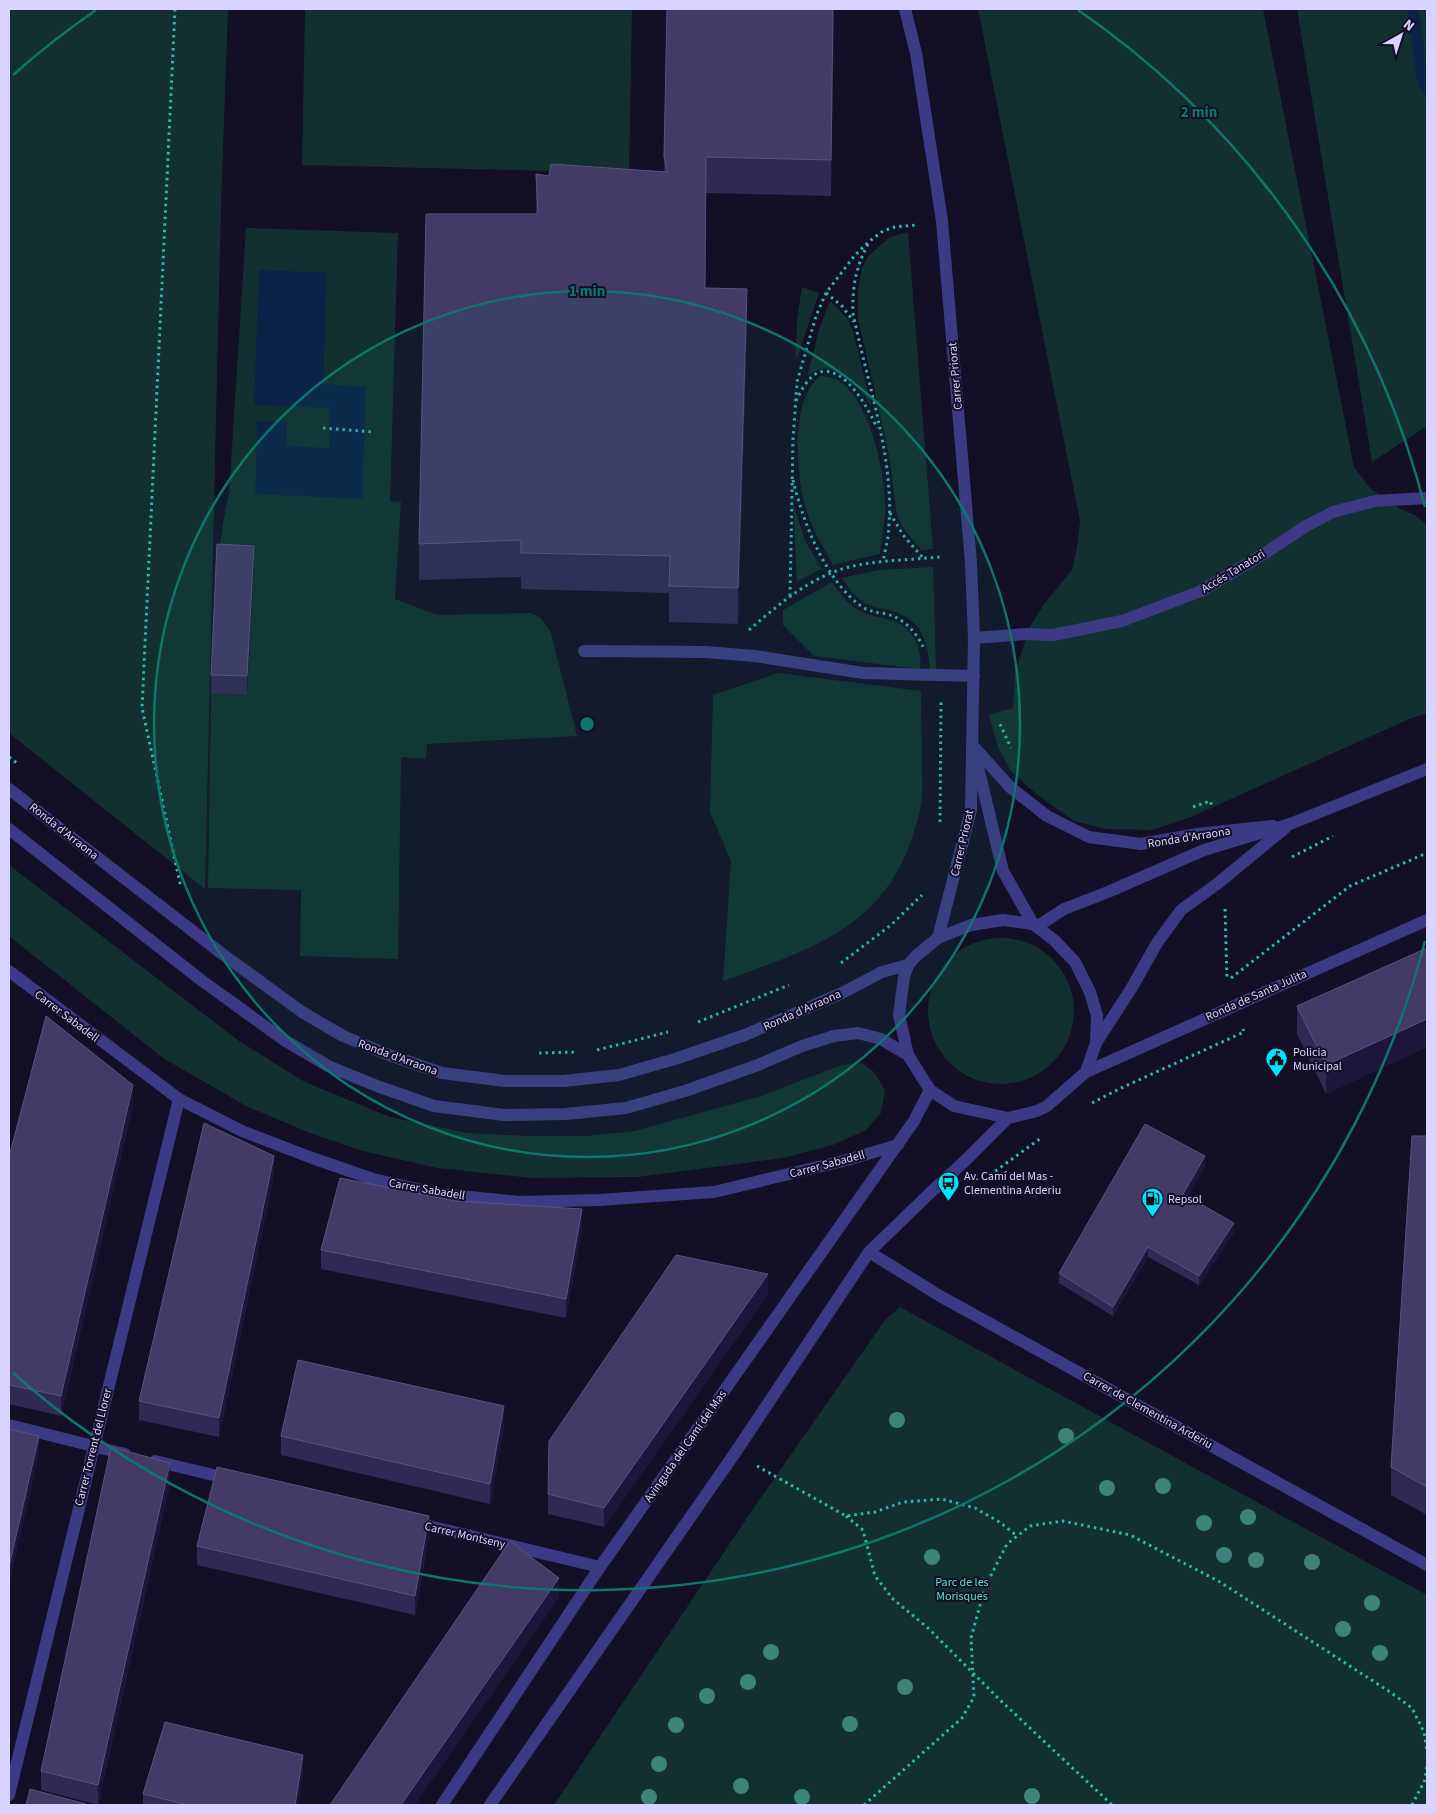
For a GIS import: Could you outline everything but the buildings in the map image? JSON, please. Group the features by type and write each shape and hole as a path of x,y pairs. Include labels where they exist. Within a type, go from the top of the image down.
{"street":[{"name":"Carrer Priorat","path":"905,9 916,53 942,222 971,563 974,638 971,810 938,938"},
{"name":"Accés Tanatori","path":"974,638 1026,634 1053,635 1122,621 1202,591 1306,526 1333,512 1374,501 1427,498"},
{"path":"584,651 722,653 755,656 863,673 974,676"},
{"name":"Carrer Priorat","path":"973,746 1003,871 1035,925 1054,940 1075,962 1090,992 1097,1016 1096,1043"},
{"name":"Ronda d'Arraona","path":"973,746 1018,794 1047,816 1089,837 1141,844 1197,834 1290,824"},
{"name":"Ronda d'Arraona","path":"1035,925 1064,909 1204,850 1290,824 1427,769"},
{"name":"Ronda d'Arraona","path":"9,789 221,953 302,1012 343,1036 442,1074 505,1081 564,1081 619,1075 675,1059 746,1035 842,993 882,972 908,965"},
{"name":"Ronda d'Arraona","path":"1096,1043 1131,989 1157,943 1181,910 1217,884 1290,824"},
{"path":"9,829 201,980 284,1040 328,1066 434,1106 504,1115 566,1114 626,1108 685,1091 758,1065 802,1046 834,1036 858,1033 881,1039 908,1055"},
{"path":"1035,925 1003,920 970,925 938,938 916,956 908,965 904,977 899,1015 908,1055 930,1090 954,1106 1008,1118 1037,1111 1047,1106 1086,1072 1096,1043"},
{"name":"Ronda de Santa Julita","path":"1086,1072 1427,920"},
{"name":"Carrer Sabadell","path":"9,971 179,1099 242,1131 312,1158 373,1179 440,1194 520,1202 599,1200 714,1192 847,1160 898,1145"},
{"name":"Avinguda del Camí del Mas","path":"442,1805 600,1567 898,1145 914,1121 930,1090"},
{"name":"Carrer Torrent del Llorer","path":"9,1795 179,1099"},
{"path":"490,1805 735,1453 869,1252 1008,1118"},
{"name":"Carrer de Clementina Arderiu","path":"869,1252 940,1296 1427,1565"},
{"path":"9,1426 246,1482"},
{"name":"Carrer Montseny","path":"399,1519 600,1567"}],"path":[{"path":"175,9 142,708 182,894 176,888"},
{"path":"790,596 795,402 797,382 816,316 826,293 855,255 871,240 883,231 895,227 916,225"},
{"path":"871,240 860,259 855,274 852,294 855,322 887,474 889,525 883,562"},
{"path":"826,293 842,306 855,322"},
{"path":"795,402 804,387 814,376 826,371 835,374 855,390 872,417 880,436"},
{"path":"323,428 373,432"},
{"path":"792,474 807,528 833,573 854,601 863,608 895,617 913,631 925,652 927,675"},
{"path":"889,512 903,536 923,558"},
{"path":"722,653 790,596 844,568 883,562 940,557"},
{"path":"940,824 941,702 973,701"},
{"path":"999,716 1000,725 1013,750"},
{"path":"9,757 23,768"},
{"path":"1187,809 1210,801 1222,831"},
{"path":"1286,861 1340,833"},
{"path":"1228,980 1350,886 1427,853"},
{"path":"833,966 863,947 923,894"},
{"path":"1089,1104 1244,1032 1234,1005 1228,980 1224,902"},
{"path":"697,1022 791,985"},
{"path":"593,1051 669,1032"},
{"path":"538,1053 584,1051"},
{"path":"989,1176 1045,1135"},
{"path":"735,1453 846,1516 863,1530 875,1576 892,1599 928,1628 972,1673 1112,1805"},
{"path":"846,1516 875,1512 903,1502 942,1499 975,1508 1001,1523 1017,1536"},
{"path":"864,1805 962,1718 974,1697 971,1638 985,1587 1006,1544 1030,1526 1063,1521 1130,1535 1212,1578 1412,1708 1424,1732 1427,1751"},
{"path":"1412,1805 1425,1780 1427,1766"}],"green space":[{"path":"9,9 228,9 221,207 205,889 9,733"},
{"path":"305,9 632,9 629,173 302,165"},
{"path":"978,9 1263,9 1354,467 1370,488 1400,509 1415,515 1427,525 1427,713 1407,720 1191,817 1152,830 1106,829 1074,821 1035,793 1011,771 998,747 989,715 1013,708 1015,672 1030,627 1044,604 1072,570 1080,521"},
{"path":"1297,9 1427,9 1427,426 1372,462"},
{"path":"246,228 398,233 390,501 401,502 395,599 437,615 531,613 542,619 551,633 577,736 427,744 426,759 401,757 398,959 300,956 301,890 208,888 211,694 247,695 254,565 217,563 229,494"},
{"path":"908,232 933,549 921,550 904,529 897,516 890,460 858,318 858,288 862,268 869,255 890,237"},
{"path":"802,287 819,293 797,358 797,320"},
{"path":"830,301 847,318 853,331 872,407 853,382 837,371 828,369 818,370 808,375 819,329"},
{"path":"821,376 839,381 850,391 860,405 874,441 883,479 885,497 885,517 880,554 833,565 809,519 803,498 798,461 800,420 804,402 811,387"},
{"path":"793,503 805,541 822,569 797,581"},
{"path":"933,567 936,670 930,669 927,648 921,631 916,624 900,614 863,602 854,594 842,578 879,570"},
{"path":"832,582 840,594 858,610 891,620 905,627 911,633 918,646 921,661 920,669 814,656 783,625 783,610"},
{"path":"778,673 921,691 921,804 908,849 894,878 876,901 855,920 832,936 806,949 723,981 731,861 710,812 713,695"},
{"path":"9,865 239,1041 305,1082 390,1117 467,1133 526,1136 586,1136 635,1131 761,1096 842,1065 862,1063 874,1072 885,1090 881,1113 866,1130 833,1145 783,1158 638,1177 532,1178 437,1168 363,1151 310,1133 246,1106 163,1058 9,936"},
{"path":"1001,938 1029,944 1052,960 1068,983 1074,1011 1068,1039 1052,1062 1029,1078 1001,1084 973,1078 950,1062 934,1039 928,1011 934,983 950,960 973,944"},
{"name":"Parc de les Morisques","path":"900,1307 1427,1595 1427,1805 554,1805 755,1506 885,1320"}],"water":[{"path":"259,270 327,273 323,384 366,387 362,499 255,494 257,421 287,422 287,446 329,448 330,408 254,405"}],"waterway":[{"path":"1413,9 1423,82 1427,90"}],"place":[{"name":"Policia Municipal","path":"1277,1078"},
{"name":"Av. Camí del Mas - Clementina Arderiu","path":"948,1202"},
{"name":"Repsol","path":"1152,1218"}]}
